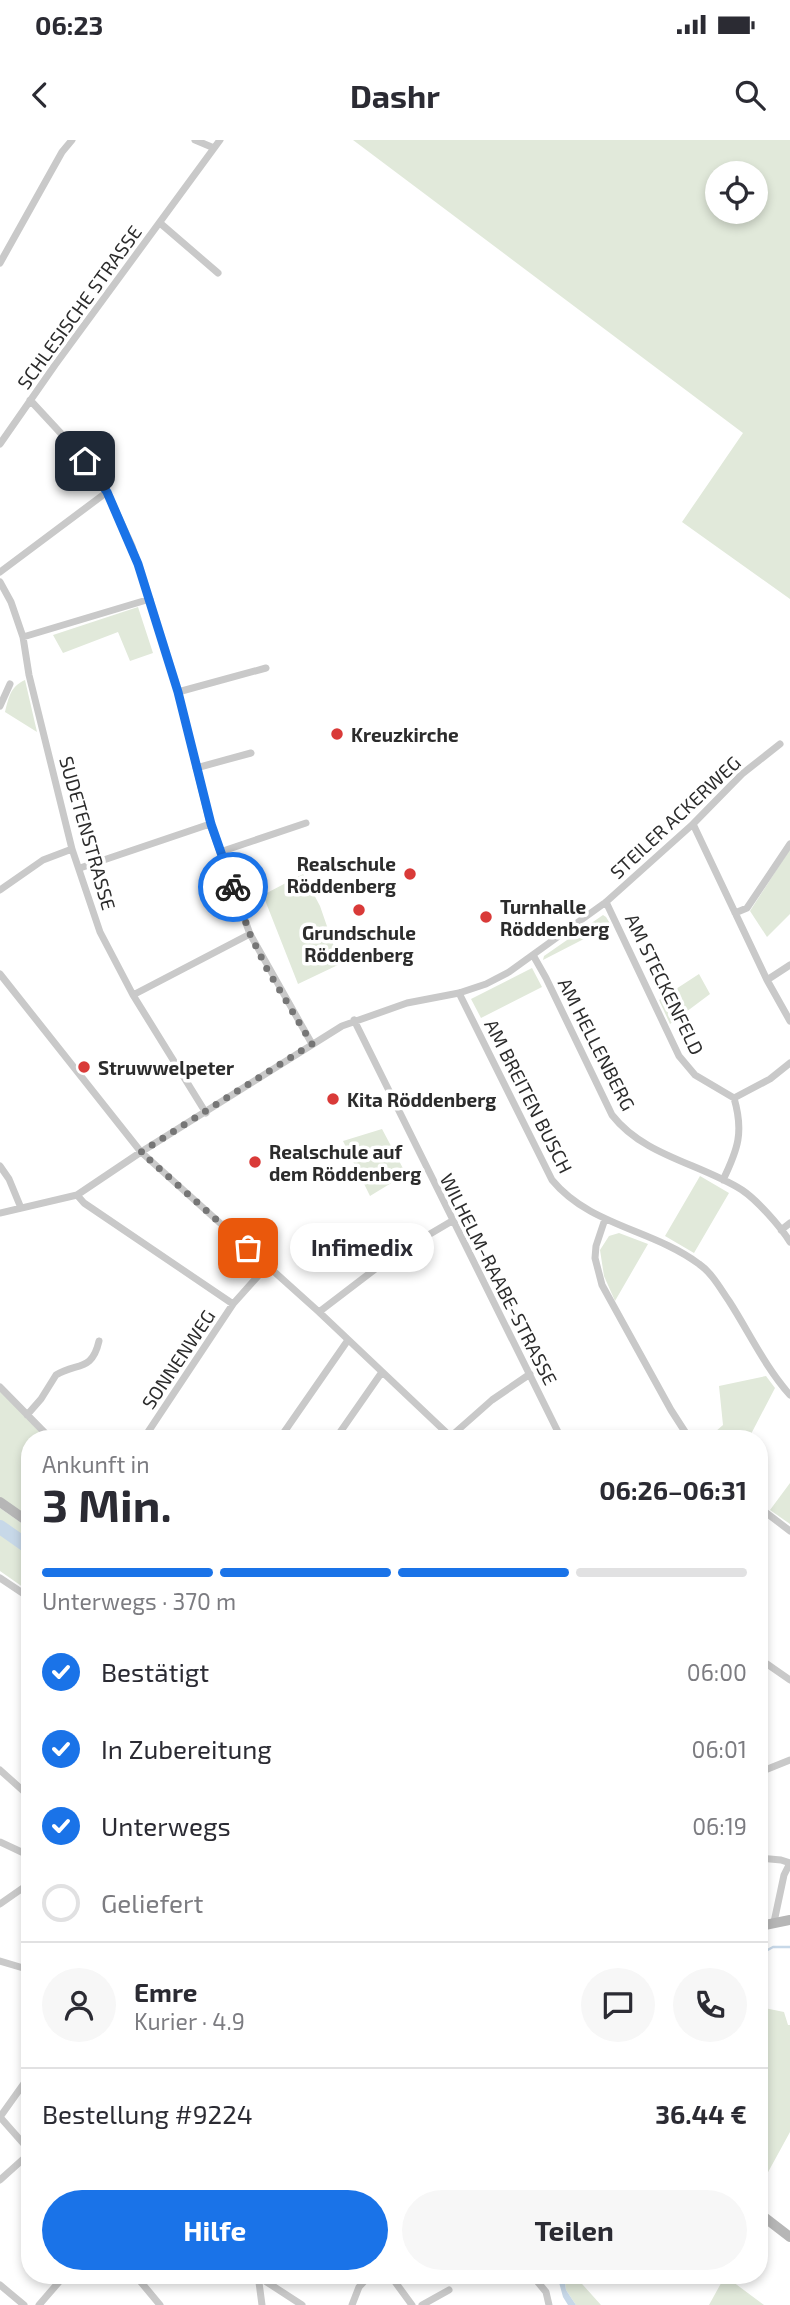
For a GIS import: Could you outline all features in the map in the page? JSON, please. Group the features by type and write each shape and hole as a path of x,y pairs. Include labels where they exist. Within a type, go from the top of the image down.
{"main road":[{"path":"0,1502 21,1517"},
{"path":"768,1924 790,1920"},
{"path":"768,2220 790,2237"}],"street":[{"path":"0,263 62,152 72,140"},
{"path":"195,140 214,148"},
{"name":"SCHLESISCHE STRASSE","path":"0,444 220,140"},
{"name":"SCHLESISCHE STRASSE","path":"160,223 218,273"},
{"path":"30,400 68,440 107,492 132,546 178,692 220,852 250,934 267,969 312,1044"},
{"path":"0,572 107,492"},
{"name":"SUDETENSTRASSE","path":"0,584 11,602 23,637 29,675 72,849 100,932 133,995 206,1113"},
{"path":"23,637 150,599"},
{"path":"178,692 266,668"},
{"path":"0,706 10,684"},
{"name":"STEILER ACKERWEG","path":"0,1213 77,1195 141,1152 354,1020 407,1003 459,993 509,972 606,902 693,824 742,774 780,744"},
{"path":"196,768 251,753"},
{"path":"220,852 306,823"},
{"path":"80,868 211,824"},
{"path":"693,824 767,980 790,1021"},
{"path":"735,913 747,908 790,844"},
{"path":"0,890 43,860 72,849"},
{"name":"AM STECKENFELD","path":"606,902 679,1056 695,1075 734,1098"},
{"path":"133,995 250,934"},
{"name":"AM HELLENBERG","path":"533,956 612,1115 621,1126 645,1144 745,1192 790,1242"},
{"path":"767,980 790,965"},
{"path":"0,974 141,1152 319,1312 442,1430"},
{"name":"AM BREITEN BUSCH","path":"459,993 552,1180 571,1200 605,1219 672,1246 701,1265 716,1280 775,1378 790,1395"},
{"name":"WILHELM-RAABE-STRASSE","path":"354,1020 557,1430"},
{"path":"723,1180 739,1145 739,1119 734,1098 770,1079 790,1063"},
{"path":"0,1166 9,1179 21,1208"},
{"path":"77,1195 84,1203 233,1304"},
{"path":"605,1219 595,1258 602,1285 684,1430"},
{"path":"319,1312 391,1257 452,1221"},
{"path":"780,1230 790,1223"},
{"name":"SONNENWEG","path":"152,1430 233,1304 267,1266"},
{"path":"27,1415 56,1375 87,1364 96,1352 99,1340"},
{"path":"285,1430 348,1340"},
{"path":"342,1430 382,1372"},
{"path":"459,1430 492,1400 530,1374"},
{"path":"0,1387 42,1430"},
{"path":"768,1514 790,1531"},
{"path":"0,1578 21,1592"},
{"path":"768,1665 790,1680"},
{"path":"768,1769 790,1760"},
{"path":"0,1770 21,1789"},
{"path":"0,1842 21,1852"},
{"path":"768,1859 790,1863 784,1875 774,1922"},
{"path":"0,1905 21,1890"},
{"path":"0,1961 21,1967"},
{"path":"21,2087 1,2118 21,2141"},
{"path":"0,2180 21,2160"},
{"path":"39,2305 57,2284"},
{"path":"142,2284 160,2305"},
{"path":"272,2284 302,2305"},
{"path":"352,2305 362,2284"},
{"path":"397,2284 412,2305"},
{"path":"539,2284 546,2292 549,2305"},
{"path":"0,2285 24,2305"},
{"path":"422,2305 449,2290"}],"green space":[{"path":"353,140 790,140 790,599 682,522 743,433"},
{"path":"138,607 153,653 130,661 118,632 63,653 53,635"},
{"path":"25,680 37,732 5,712 13,689"},
{"path":"790,849 790,914 767,937 750,911"},
{"path":"303,874 320,906 340,964 298,984 263,895"},
{"path":"603,915 611,925 543,960 544,956"},
{"path":"532,968 542,987 481,1018 471,999"},
{"path":"699,974 710,994 670,1024 659,1000"},
{"path":"382,1129 406,1174 370,1196 343,1141"},
{"path":"700,1176 729,1193 694,1253 665,1236"},
{"path":"619,1233 648,1244 615,1301 604,1276 600,1250 609,1236"},
{"path":"766,1376 775,1388 753,1430 717,1430 723,1425 719,1386"},
{"path":"0,1390 39,1430 21,1430 21,1512 0,1497"},
{"path":"790,1483 790,1524 770,1510"},
{"path":"0,1508 21,1523 21,1586 0,1571"},
{"path":"768,2009 784,2012 790,2025 790,2132 768,2172"},
{"path":"565,2284 582,2284 601,2305 576,2305"},
{"path":"721,2284 736,2284 764,2305 709,2305"}],"water":[{"path":"559,2284 565,2284 576,2305 568,2305"}],"waterway":[{"path":"0,1527 21,1542"},
{"path":"768,1950 773,1947 790,1947"}],"way so far":[{"path":"233,887 250,934 267,969 312,1044 141,1152 248,1248"}],"place":[{"name":"Kreuzkirche","path":"337,734"},
{"name":"Realschule Röddenberg","path":"410,874"},
{"name":"Grundschule Röddenberg","path":"359,910"},
{"name":"Turnhalle Röddenberg","path":"486,917"},
{"name":"Struwwelpeter","path":"84,1067"},
{"name":"Kita Röddenberg","path":"333,1099"},
{"name":"Realschule auf dem Röddenberg","path":"255,1162"},
{"name":"Infimedix","path":"248,1248"}],"route":[{"path":"85,461 107,492 132,546 178,692 211,824 233,887"}]}
